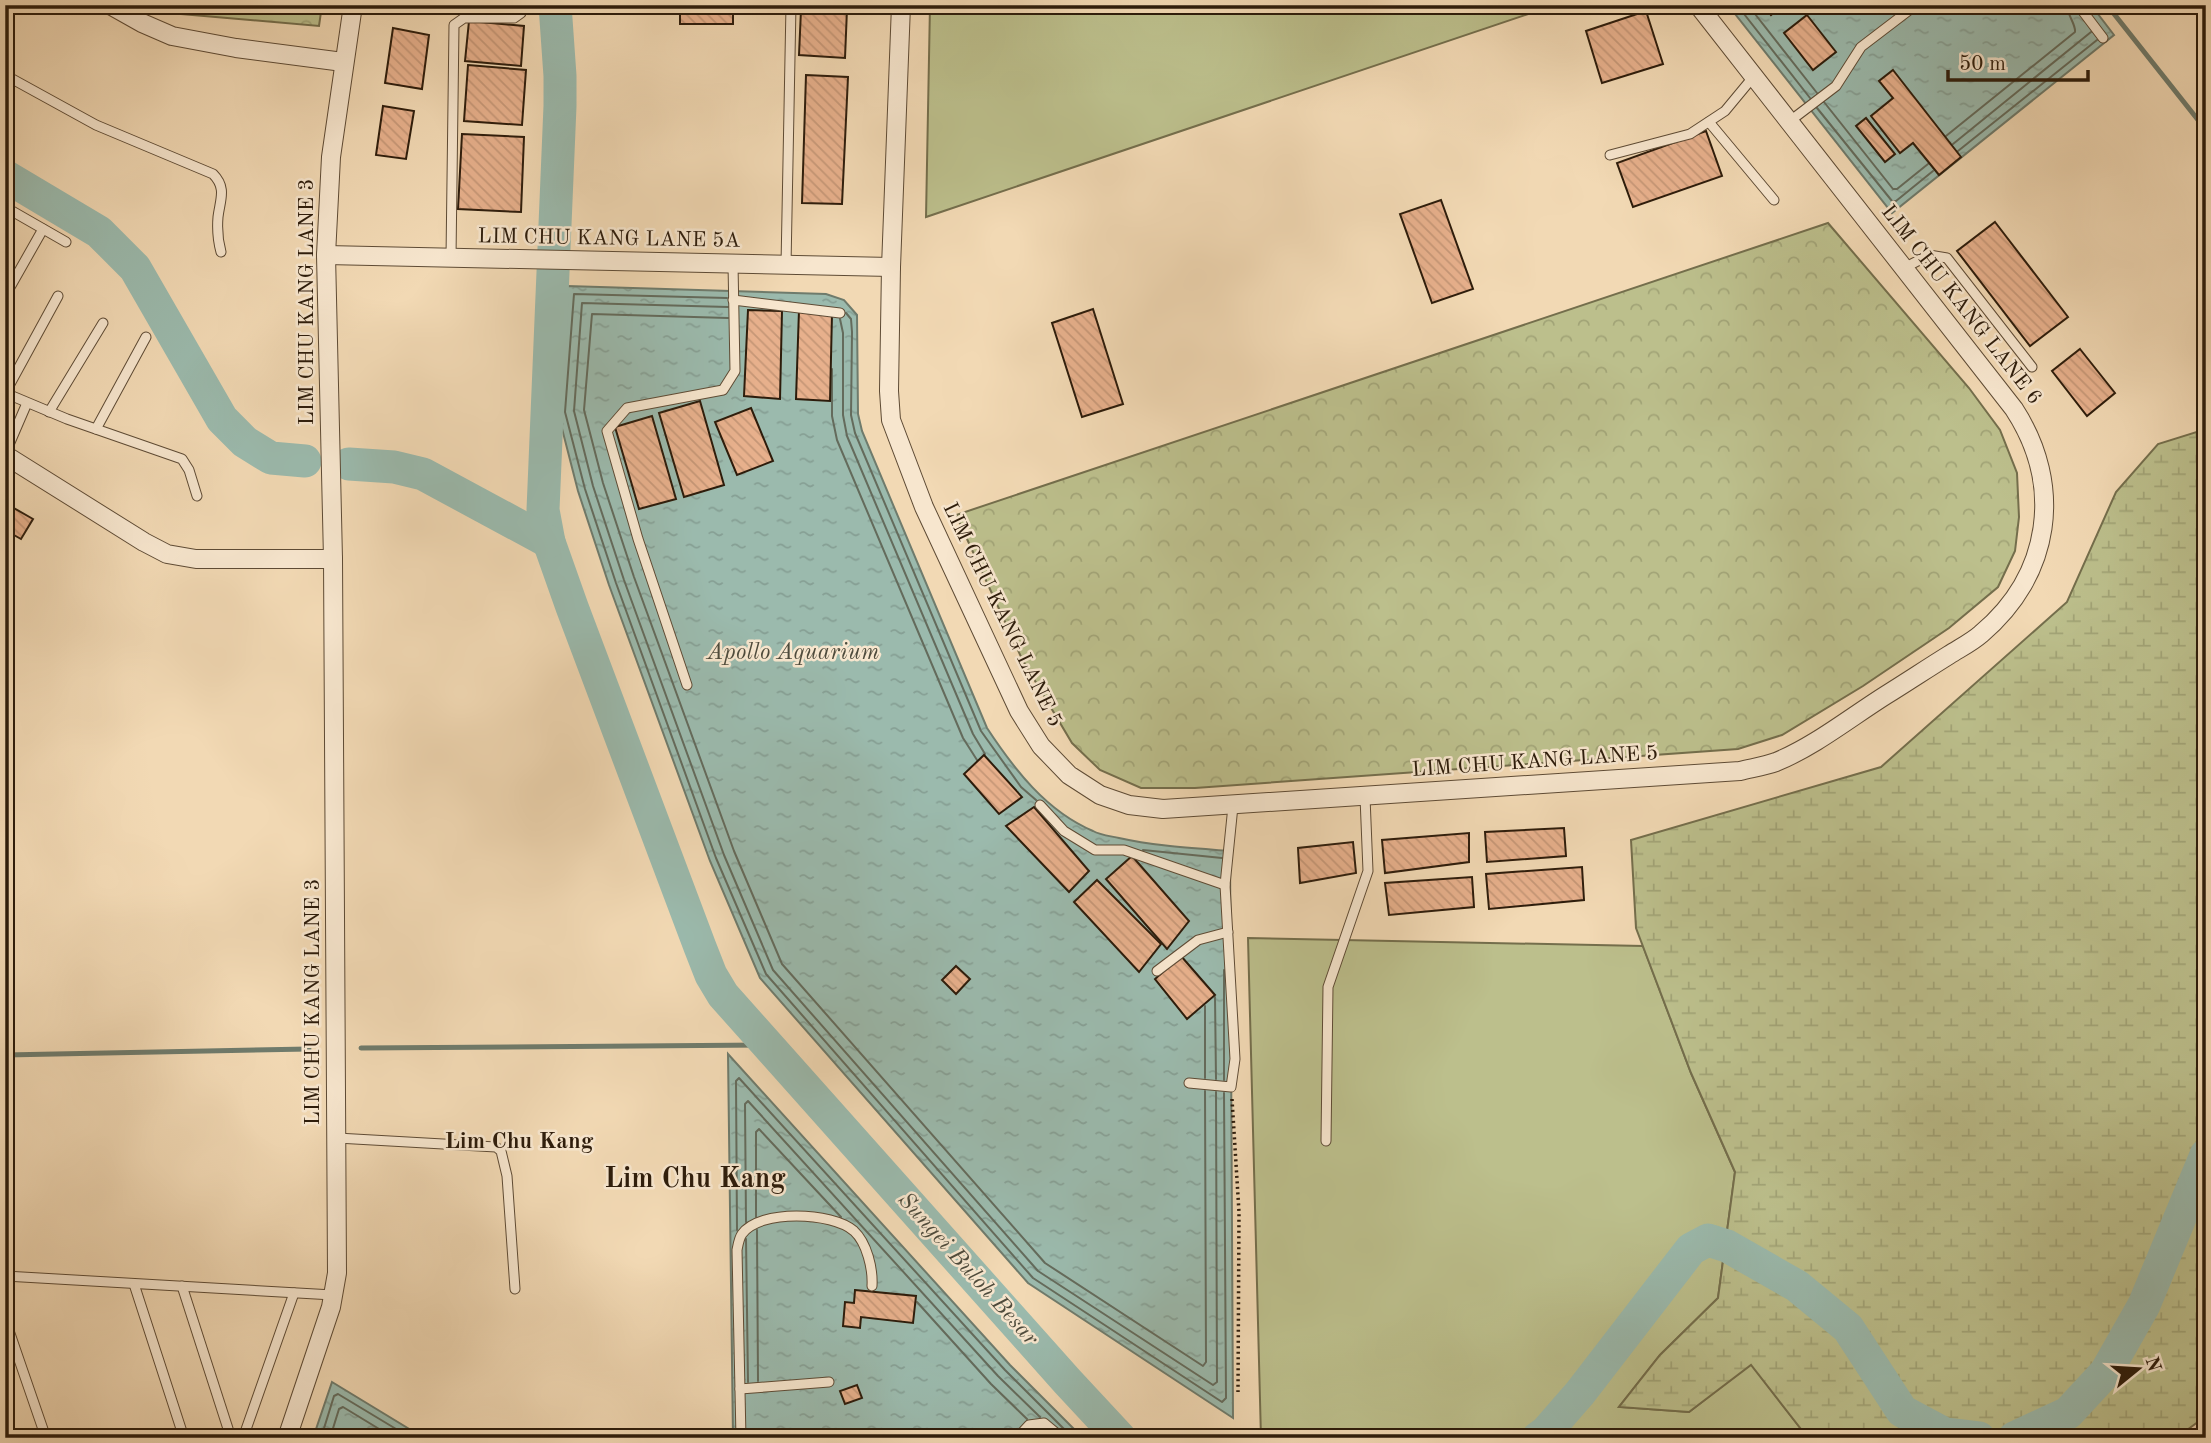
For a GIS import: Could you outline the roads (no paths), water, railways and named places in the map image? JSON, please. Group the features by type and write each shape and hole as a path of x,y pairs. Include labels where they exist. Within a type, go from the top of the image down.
{"street":[{"path":"110,5 172,36 236,48 343,62"},
{"name":"LIM CHU KANG LANE 3","path":"286,1438 333,1294 337,1273 333,559 326,255 331,157 352,5"},
{"name":"LIM CHU KANG LANE 5","path":"901,5 891,267 891,420 924,507 1019,711 1041,746 1069,775 1100,795 1129,805 1163,809 1740,771 1775,762"},
{"name":"LIM CHU KANG LANE 6","path":"1698,5 2014,409 2029,431 2039,459 2045,491 2037,553 2026,580 2007,608 1980,635 1812,742 1775,762"},
{"name":"LIM CHU KANG LANE 5A","path":"326,255 891,267"},
{"path":"5,455 167,554 196,559 333,559"}],"lane":[{"path":"452,258 454,25 464,18 514,18 521,13 521,5"},
{"path":"786,265 791,5"},
{"path":"1790,121 1836,86 1861,47 1916,5"},
{"path":"2078,5 2103,38"},
{"path":"5,75 96,125 213,174 222,189 218,216 220,252"},
{"path":"1610,155 1690,134 1725,111 1754,76"},
{"path":"1709,122 1774,200"},
{"path":"5,207 66,242"},
{"path":"5,296 43,229"},
{"path":"1904,268 1928,255 1947,258 2032,367"},
{"path":"687,685 638,538 607,431 627,408 723,390 735,371 733,264"},
{"path":"58,296 5,393 49,412 182,459 189,470 197,496"},
{"path":"733,300 840,313"},
{"path":"49,412 103,323"},
{"path":"96,429 146,337"},
{"path":"5,455 27,403"},
{"path":"1325,1141 1328,987 1368,871 1365,797"},
{"path":"1040,805 1064,831 1095,850 1124,850 1225,886"},
{"path":"1189,1083 1231,1087 1235,1059 1225,886 1233,806"},
{"path":"1157,971 1198,940 1228,932"},
{"path":"337,1138 496,1147 501,1151 507,1176 516,1289"},
{"path":"741,1438 737,1250 741,1235 751,1226 784,1217 807,1216 846,1225 856,1233 861,1242 873,1276 872,1286"},
{"path":"5,1276 333,1294"},
{"path":"134,1284 184,1438"},
{"path":"182,1286 231,1438"},
{"path":"243,1438 294,1293"},
{"path":"5,1319 46,1438"},
{"path":"740,1389 829,1382"},
{"path":"1017,1438 1028,1425 1044,1423 1062,1438"}],"water":[{"path":"1728,5 2091,5 2114,35 1892,213"},
{"name":"Apollo Aquarium","path":"567,286 826,294 844,300 857,315 858,414 862,431 987,728 997,743 1032,787 1076,823 1105,835 1146,843 1230,851 1233,1418 1028,1283 760,978 710,861 609,585 578,491 558,413"},
{"path":"728,1054 1010,1365 1083,1438 733,1438"},
{"path":"332,1382 424,1438 313,1438"}],"waterway":[{"path":"555,5 560,106 543,510 549,542 572,607 711,975 723,995 1120,1438"},
{"path":"2107,5 2206,130"},
{"name":"Sungei Buloh Besar","path":"5,176 99,232 135,268 222,419 245,442 271,458 305,461"},
{"name":"Sungei Buloh Besar","path":"349,464 394,467 423,474 549,542"},
{"path":"361,1048 767,1045"},
{"path":"5,1055 309,1049"},
{"name":"Sungei Buloh Besar","path":"2014,1438 2068,1413 2106,1372 2144,1305 2206,1155"},
{"name":"Sungei Buloh Besar","path":"1538,1438 1580,1393 1691,1249 1708,1240 1727,1246 1797,1286 1848,1328 1902,1411 1945,1434 1979,1438"}],"district":[{"name":"Lim Chu Kang","path":"519,1141"},
{"name":"Lim Chu Kang","path":"695,1180"}]}
